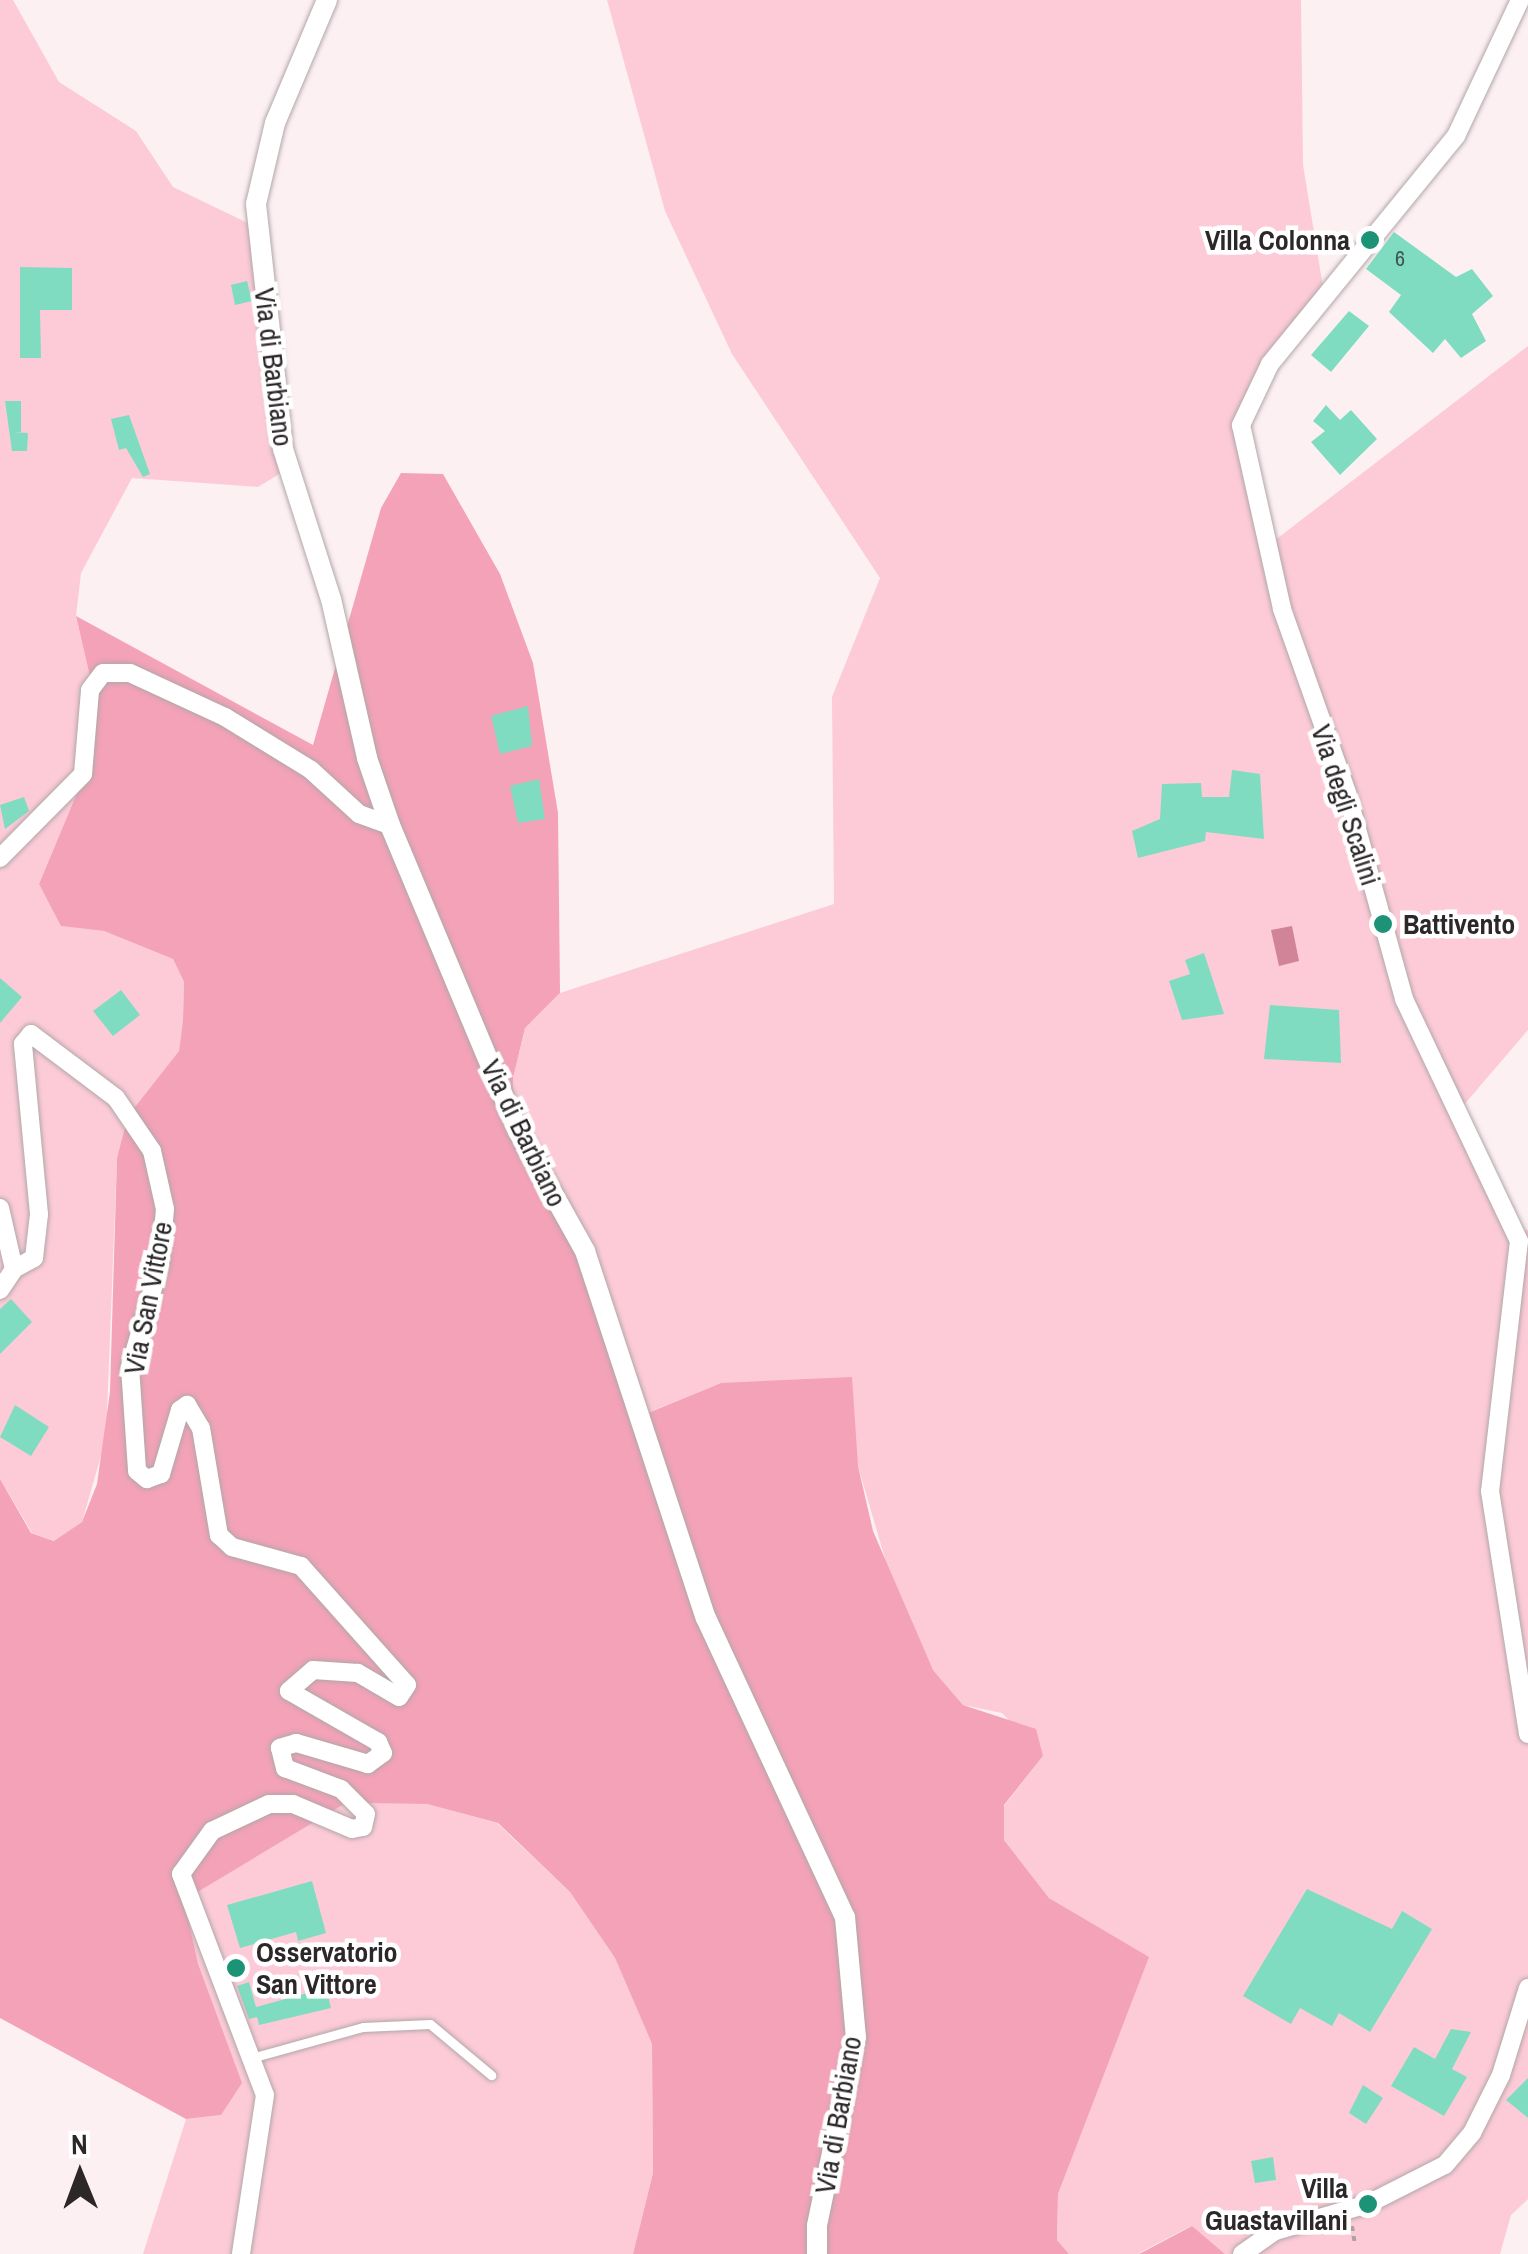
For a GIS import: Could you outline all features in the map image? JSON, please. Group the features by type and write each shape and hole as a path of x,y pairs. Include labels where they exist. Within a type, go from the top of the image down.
{"street":[{"name":"Via di Barbiano","path":"327,0 275,124 256,204 284,449 332,600 362,740 390,825 518,1131 586,1250 706,1618 845,1917 856,2036 817,2226 818,2254"},
{"name":"Via degli Scalini","path":"1520,0 1456,136 1270,364 1240,424 1282,609 1347,792 1404,1000 1519,1241 1490,1491 1528,1734"},
{"path":"0,858 84,774 90,690 104,673 130,673 225,717 311,770 359,814 390,825"},
{"name":"Via San Vittore","path":"14,1269 34,1258 39,1214 23,1044 31,1034 116,1098 152,1151 165,1209 160,1264 130,1367 137,1471 147,1479 161,1474 180,1410 187,1405 200,1428 219,1534 232,1546 301,1566 407,1684 399,1697 358,1674 313,1670 289,1692 378,1742 383,1754 368,1764 296,1743 280,1748 285,1768 340,1789 366,1814 364,1827 352,1828 293,1804 269,1804 212,1831 188,1858 183,1890 265,2095 241,2254"},
{"path":"0,1208 14,1269 0,1290"},
{"path":"1246,2252 1275,2231 1419,2183 1446,2165 1472,2133 1501,2076 1528,1988"}],"lane":[{"path":"250,2058 363,2027 430,2024 490,2074"}],"shaded area":[{"path":"0,0 13,0 59,82 136,131 173,187 260,229 289,468 258,487 132,478 81,573 76,616 91,681 82,781 39,884 62,926 104,931 173,959 184,982 183,1020 179,1051 129,1116 117,1158 106,1438 82,1522 55,1541 32,1533 0,1479"},
{"path":"607,0 1301,0 1303,165 1325,299 1247,394 1242,456 1266,547 1528,346 1528,1030 1457,1113 1516,1229 1528,1230 1528,2199 1511,2215 1500,2254 1225,2254 1191,2226 1137,2254 1069,2254 1057,2240 1058,2194 1148,1957 1049,1898 1004,1840 1004,1806 1043,1756 1002,1713 963,1705 933,1670 895,1593 858,1466 782,1384 721,1383 647,1413 512,1131 513,1078 525,1028 560,993 834,904 832,697 880,578 732,354 665,211"},
{"path":"401,473 443,474 500,574 533,663 558,813 560,993 525,1028 513,1078 512,1131 573,1240 648,1413 721,1383 852,1377 858,1466 873,1531 933,1670 963,1705 1036,1729 1043,1756 1004,1805 1004,1840 1049,1898 1149,1957 1058,2194 1057,2240 1069,2254 633,2254 653,2173 652,2044 615,1958 570,1892 498,1823 427,1804 346,1803 184,1900 198,1964 242,2083 221,2115 186,2119 0,2018 0,1479 31,1533 54,1541 82,1522 97,1484 110,1392 117,1158 128,1116 179,1051 183,1020 184,982 173,959 104,931 61,926 39,884 82,781 91,681 76,616 313,745 381,508"},
{"path":"1292,926 1299,961 1279,966 1271,930"},
{"path":"346,1803 427,1804 497,1823 570,1892 615,1958 652,2044 653,2173 633,2254 143,2254 186,2119 221,2115 183,1900"},
{"path":"1192,2226 1225,2254 1137,2254 1141,2253"}],"building":[{"path":"1394,232 1456,277 1472,269 1493,296 1472,314 1486,341 1461,358 1445,339 1433,353 1389,312 1401,295 1366,269"},
{"path":"20,267 72,268 72,310 40,310 41,358 20,358"},
{"path":"247,281 252,301 235,305 231,285"},
{"path":"1349,311 1369,326 1331,372 1311,355"},
{"path":"5,401 21,401 21,432 14,432 28,433 27,451 12,451"},
{"path":"1326,405 1340,420 1351,410 1377,439 1340,475 1311,442 1325,431 1313,421"},
{"path":"129,415 150,474 143,477 126,448 119,450 111,419"},
{"path":"528,706 532,746 500,754 491,716"},
{"path":"1232,770 1260,774 1264,839 1206,832 1205,841 1138,858 1132,831 1160,819 1162,784 1201,783 1202,797 1229,797"},
{"path":"539,779 545,819 518,823 510,786"},
{"path":"24,797 29,811 5,829 0,805"},
{"path":"1204,953 1224,1014 1182,1020 1169,981 1190,974 1185,960"},
{"path":"0,978 22,997 0,1023"},
{"path":"121,990 140,1015 113,1036 93,1011"},
{"path":"1270,1005 1339,1010 1341,1063 1264,1059"},
{"path":"11,1299 32,1322 0,1354 0,1309"},
{"path":"15,1405 49,1427 31,1456 0,1437"},
{"path":"312,1881 326,1933 298,1941 296,1932 240,1948 227,1905"},
{"path":"1307,1889 1392,1929 1402,1911 1432,1929 1370,2032 1339,2013 1332,2026 1300,2008 1291,2024 1243,1996"},
{"path":"249,1982 256,2007 326,1988 331,2008 259,2025 257,2017 249,2019 237,1986"},
{"path":"1451,2029 1471,2032 1452,2069 1467,2077 1444,2116 1391,2086 1414,2047 1435,2059"},
{"path":"1528,2078 1528,2118 1506,2100"},
{"path":"1363,2085 1383,2098 1366,2124 1349,2113"},
{"path":"1273,2157 1276,2180 1255,2183 1251,2161"}],"place":[{"name":"Villa Colonna","path":"1370,240"},
{"name":"Battivento","path":"1383,924"},
{"name":"Osservatorio San Vittore","path":"236,1968"},
{"name":"Villa Guastavillani","path":"1368,2204"}]}
